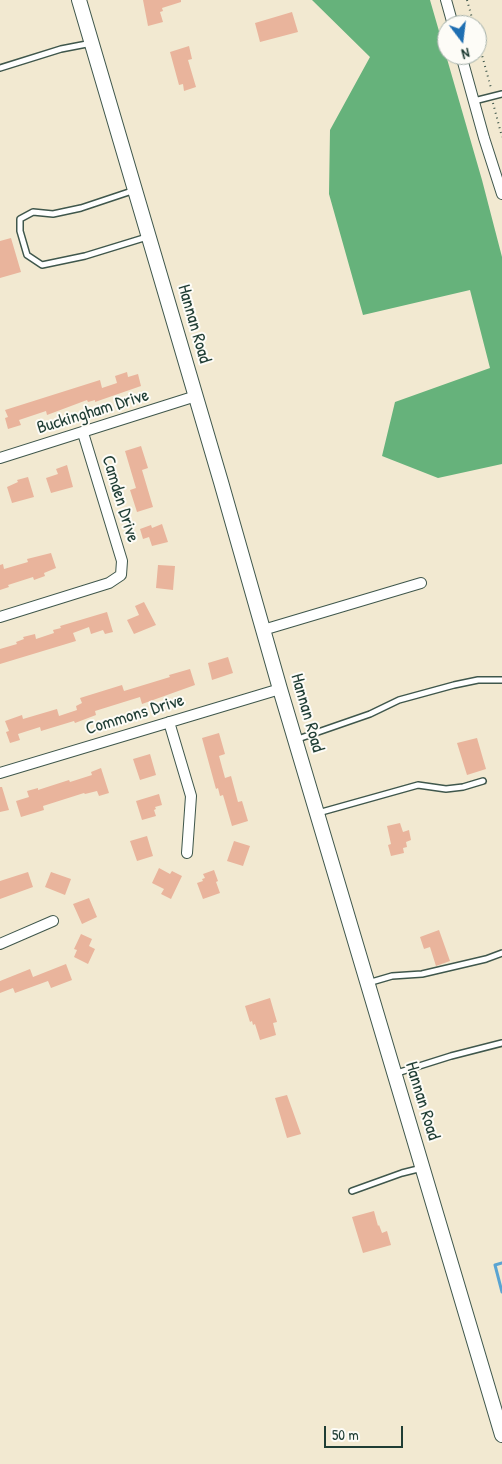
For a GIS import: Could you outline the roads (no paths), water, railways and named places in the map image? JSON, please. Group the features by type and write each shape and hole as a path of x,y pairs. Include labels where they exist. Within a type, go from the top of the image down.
{"street":[{"name":"Hannan Road","path":"80,0 280,689 502,1436"},
{"path":"446,0 450,15"},
{"path":"465,65 484,138 502,194"},
{"name":"Buckingham Drive","path":"0,458 196,396"},
{"name":"Camden Drive","path":"0,617 109,583 121,575 123,568 119,551 83,433"},
{"path":"263,630 421,583"},
{"name":"Commons Drive","path":"0,773 280,689"},
{"path":"169,722 191,796 187,852"},
{"path":"0,944 54,921"}],"lane":[{"path":"0,68 61,49 92,43"},
{"path":"474,101 502,94"},
{"path":"135,189 81,208 54,214 33,212 20,219 20,231 27,255 42,265 85,256 149,236"},
{"path":"295,740 370,714 399,700 478,680 502,680"},
{"path":"317,814 418,784 446,789 463,787 484,781"},
{"path":"368,983 392,976 422,974 486,959 502,953"},
{"path":"395,1074 502,1043"},
{"path":"352,1191 402,1173 423,1168"}],"waterway":[{"path":"502,1263 495,1265 502,1292"}]}
